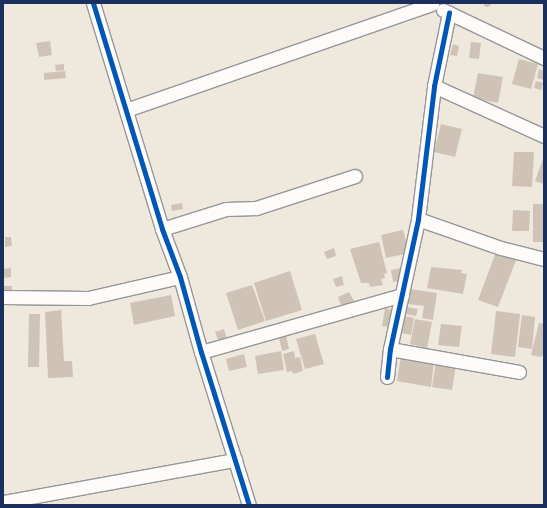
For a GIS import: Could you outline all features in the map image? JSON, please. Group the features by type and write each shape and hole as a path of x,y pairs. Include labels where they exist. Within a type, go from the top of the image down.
{"street":[{"path":"93,3 162,230 180,277 201,352 249,505"},
{"path":"126,110 431,4 544,58"},
{"path":"387,377 390,349 418,219 434,86 449,13"},
{"path":"434,86 544,136"},
{"path":"162,230 226,209 256,208 356,176"},
{"path":"418,219 501,248 544,259"},
{"path":"3,297 88,298 180,277"},
{"path":"201,352 402,295"},
{"path":"390,349 519,372"},
{"path":"3,502 235,460"}],"building":[{"path":"484,3 493,3 488,7 484,6"},
{"path":"50,41 52,55 39,57 36,43"},
{"path":"471,42 481,43 479,59 469,58"},
{"path":"453,44 459,46 457,56 450,55"},
{"path":"519,59 538,64 531,89 512,84"},
{"path":"64,64 64,70 56,71 55,65"},
{"path":"539,69 544,71 544,80 537,78"},
{"path":"65,71 66,78 44,80 44,73"},
{"path":"478,73 503,77 498,103 473,98"},
{"path":"536,81 543,83 541,90 534,88"},
{"path":"441,124 462,129 455,157 434,152"},
{"path":"514,152 534,152 532,187 512,186"},
{"path":"544,156 544,184 535,181"},
{"path":"182,203 183,209 172,211 171,205"},
{"path":"533,204 544,204 544,242 533,242"},
{"path":"513,210 530,211 529,231 512,231"},
{"path":"403,230 409,253 386,258 381,235"},
{"path":"5,237 11,237 12,246 5,247"},
{"path":"379,242 387,273 384,274 385,278 381,279 383,285 370,287 369,283 361,283 350,249"},
{"path":"334,248 336,256 327,259 324,252"},
{"path":"496,252 516,260 498,307 478,300"},
{"path":"431,267 462,270 461,273 467,274 463,294 427,288"},
{"path":"11,268 11,277 3,278 3,269"},
{"path":"401,268 403,280 393,282 391,270"},
{"path":"290,271 302,310 266,321 254,283"},
{"path":"342,276 344,285 336,287 333,279"},
{"path":"252,285 265,321 238,330 226,293"},
{"path":"3,286 12,286 11,295 3,295"},
{"path":"410,289 437,293 433,320 422,318 424,306 407,304"},
{"path":"349,292 354,301 342,307 338,297"},
{"path":"171,295 175,316 134,325 130,303"},
{"path":"406,307 418,309 416,316 405,314"},
{"path":"385,308 392,310 389,327 382,326"},
{"path":"61,310 64,361 72,361 73,377 48,378 45,312"},
{"path":"496,311 520,314 515,357 491,354"},
{"path":"29,314 40,314 39,367 28,367"},
{"path":"522,315 535,317 532,349 518,347"},
{"path":"405,316 414,318 411,335 402,333"},
{"path":"415,319 432,322 427,348 410,344"},
{"path":"539,323 544,324 544,355 540,357 531,355"},
{"path":"441,324 462,326 459,347 438,345"},
{"path":"224,329 227,339 219,342 215,332"},
{"path":"315,334 324,364 305,369 296,339"},
{"path":"286,335 289,349 282,351 279,337"},
{"path":"281,351 284,370 258,374 255,356"},
{"path":"294,351 295,358 300,357 303,371 293,374 292,371 287,372 283,354"},
{"path":"244,354 247,367 229,371 226,359"},
{"path":"401,356 434,362 431,387 397,381"},
{"path":"436,362 456,365 452,390 432,387"}],"cycle path":[{"path":"93,3 162,229 180,277 201,352 249,505"},
{"path":"387,377 390,349 418,219 434,86 449,13"}]}
